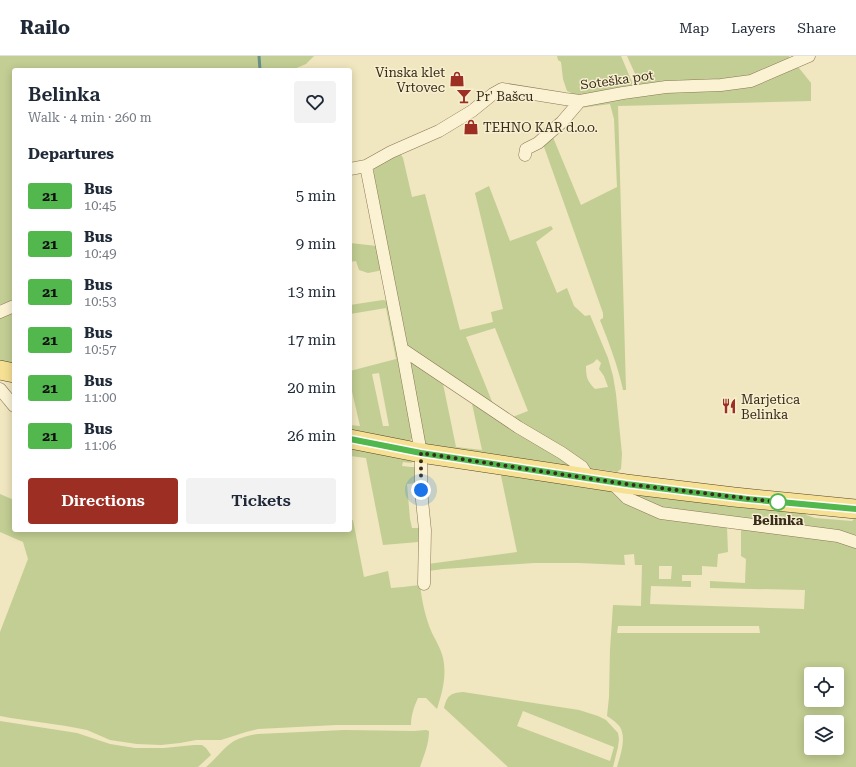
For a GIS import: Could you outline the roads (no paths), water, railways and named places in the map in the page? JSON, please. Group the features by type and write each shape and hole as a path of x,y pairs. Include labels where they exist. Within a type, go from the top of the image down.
{"main road":[{"path":"0,370 12,373"},
{"path":"352,439 421,453 611,482 734,497 856,509"}],"street":[{"name":"Soteška pot","path":"352,169 366,166 390,152 439,132 472,111 493,94 502,89 580,101 666,87 721,85 751,81 809,56"},
{"path":"525,155 528,147 538,143 562,122 580,101"},
{"path":"366,166 421,453 421,490 425,530 424,584"},
{"path":"0,312 12,307"},
{"path":"402,349 518,427 562,453 582,467 589,478"},
{"path":"0,389 12,404"},
{"path":"611,482 627,498 660,513 838,536 856,542"}],"waterway":[{"path":"259,56 260,68"}],"place":[{"name":"Vinska klet Vrtovec","path":"457,79"},
{"name":"Pr' Bašcu","path":"464,96"},
{"name":"TEHNO KAR d.o.o.","path":"471,127"},
{"name":"Marjetica Belinka","path":"729,406"},
{"name":"Belinka","path":"778,502"}]}
